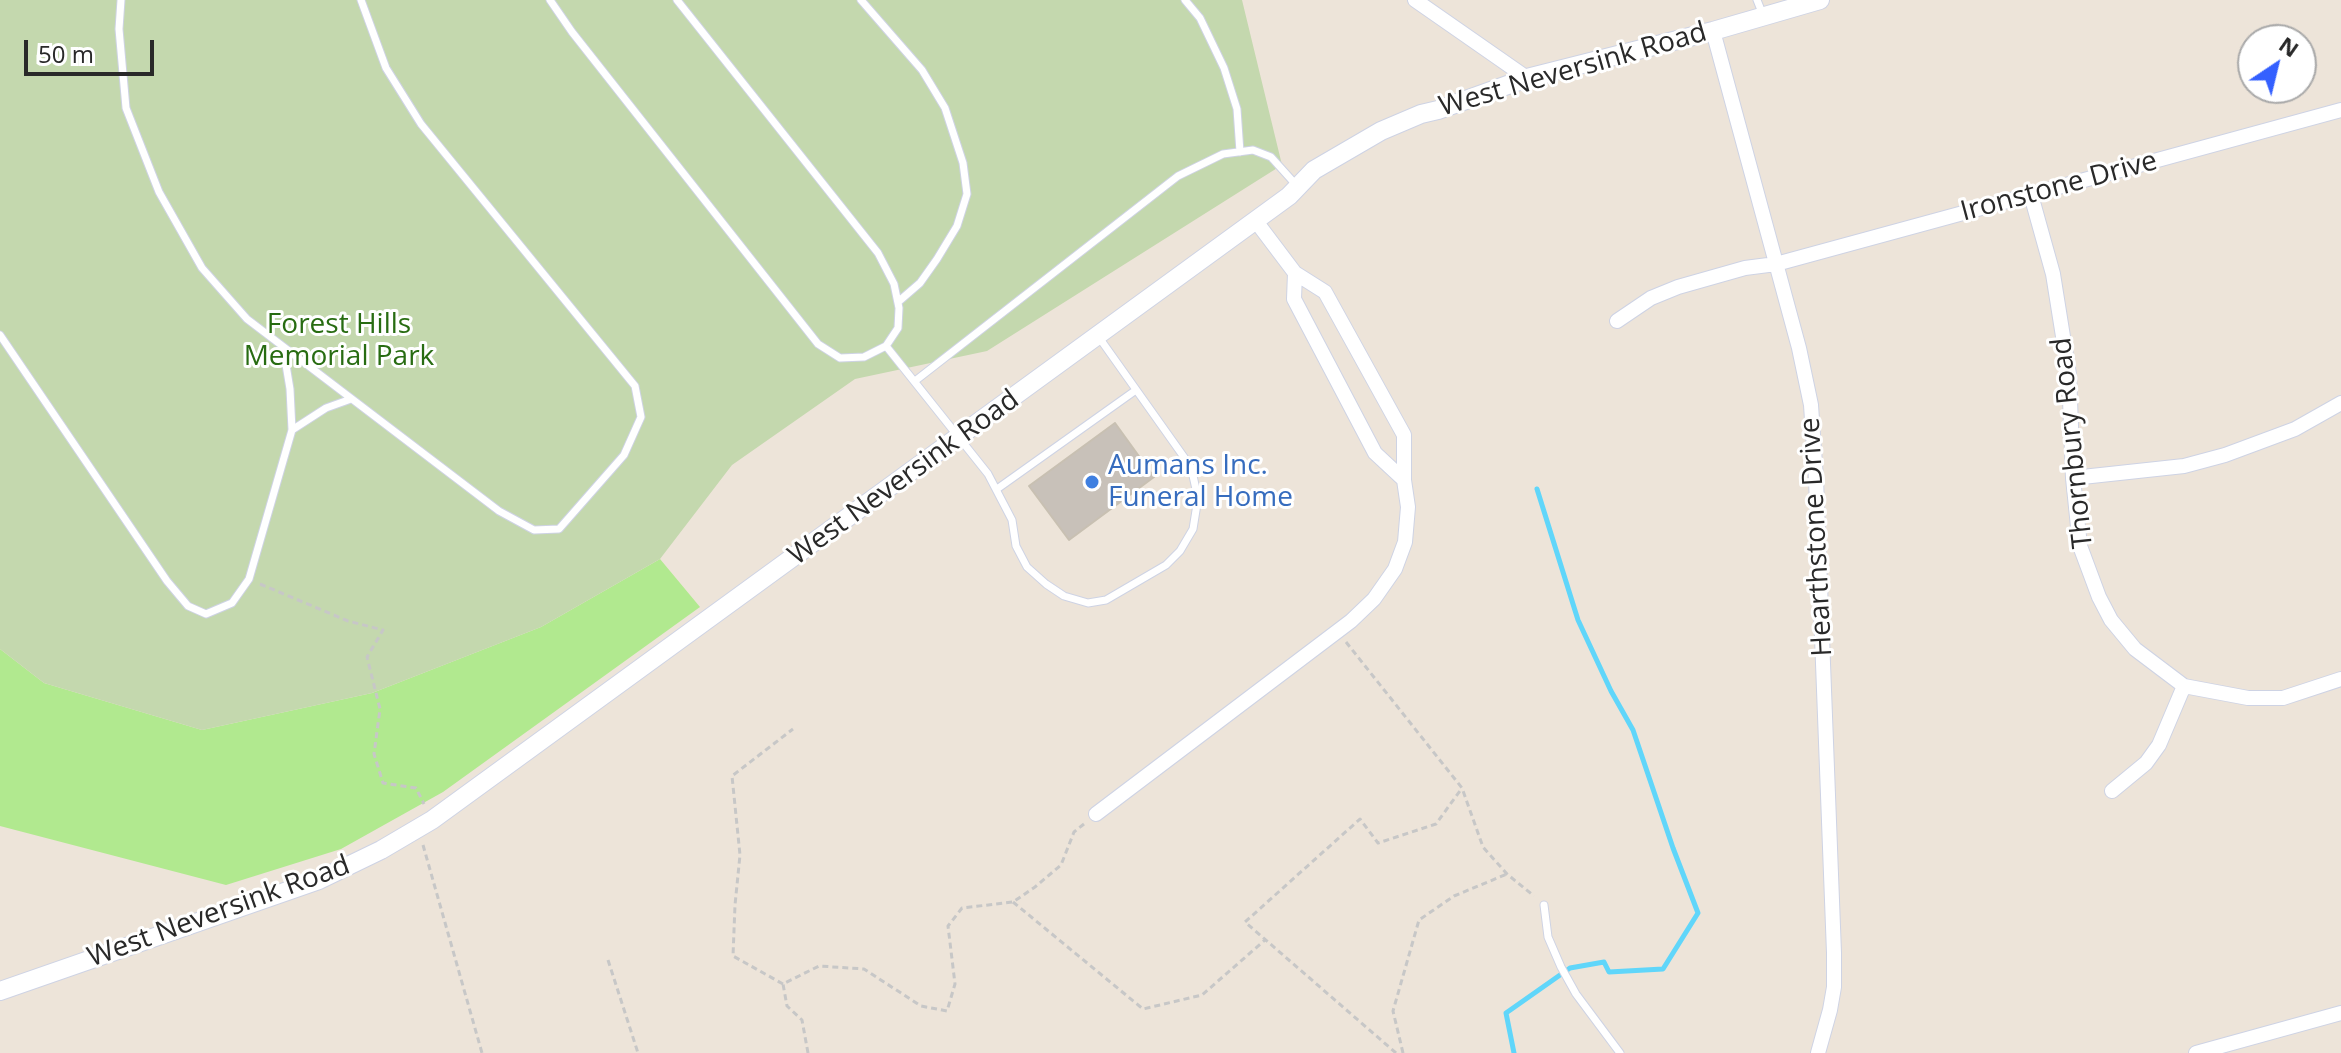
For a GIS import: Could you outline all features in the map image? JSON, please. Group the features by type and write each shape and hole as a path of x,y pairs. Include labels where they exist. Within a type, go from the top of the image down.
{"street":[{"path":"1415,0 1527,78"},
{"name":"West Neversink Road","path":"0,991 319,880 369,857 425,824 1289,196 1314,170 1381,131 1527,78 1713,31 1760,8 1820,0"},
{"name":"Hearthstone Drive","path":"1713,31 1799,348 1811,405 1834,953 1834,987 1818,1053"},
{"name":"Ironstone Drive","path":"1617,321 1651,298 1678,287 1745,268 1776,264 2341,110"},
{"name":"Thornbury Road","path":"2031,195 2053,274 2069,374 2073,478 2080,546 2104,609 2135,649 2184,686 2248,698 2283,698 2341,679"},
{"path":"1096,814 1351,621 1374,599 1395,569 1405,542 1408,507 1404,480 1404,435 1325,292 1295,273 1255,220"},
{"path":"1295,273 1294,299 1375,453 1404,480"},
{"path":"2073,478 2184,466 2225,455 2295,429 2341,403"},
{"path":"2112,791 2146,763 2159,745 2184,686"},
{"path":"2196,1053 2341,1013"}],"lane":[{"path":"121,0 119,29 126,108 159,192 202,268 247,319 499,511 534,530 559,529 624,455 641,417 635,386 421,124 386,68 361,0"},
{"path":"550,0 818,344 840,358 864,357 886,346 898,328 898,302 894,284 878,253 677,0"},
{"path":"861,0 922,70 945,108 963,163 967,194 957,226 937,259 920,283 898,302"},
{"path":"1185,0 1200,18 1224,68 1237,109 1240,152"},
{"path":"915,381 1178,176 1223,154 1253,150 1271,157 1298,187"},
{"path":"0,335 167,581 188,606 206,614 232,603 249,579 292,430 290,389 283,347"},
{"path":"886,346 988,474 1012,520 1016,546 1027,567 1064,596 1088,603 1106,600 1166,565 1180,551 1193,529 1198,498 1191,467 1098,336"},
{"path":"997,489 1136,390"},
{"path":"292,430 326,408 351,399"},
{"path":"1544,905 1548,937 1561,967 1576,994 1620,1053"}],"path":[{"path":"249,579 348,621 383,630 367,657 380,709 374,754 383,783 416,788 482,1053"},
{"path":"1339,633 1462,788 1483,847 1507,874 1544,905"},
{"path":"783,984 733,956 740,855 732,776 793,729"},
{"path":"1396,1053 1245,922 1360,819 1378,843 1436,824 1462,788"},
{"path":"783,984 819,966 864,969 921,1006 947,1011 955,984 948,926 962,908 1013,902 1061,865 1074,832 1096,814"},
{"path":"1403,1053 1393,1011 1419,920 1454,896 1507,874"},
{"path":"1013,902 1143,1009 1202,995 1265,940"},
{"path":"608,960 638,1053"},
{"path":"783,984 787,1006 802,1020 808,1053"}],"green space":[{"name":"Forest Hills Memorial Park","path":"0,0 1242,0 1282,165 987,351 855,379 732,465 660,559 541,627 372,693 202,730 44,683 0,649"},
{"path":"660,559 700,607 443,792 341,849 226,885 0,826 0,649 44,683 202,730 372,693 541,627"}],"building":[{"name":"Aumans Inc. Funeral Home","path":"1115,423 1154,477 1069,540 1029,486"}],"waterway":[{"path":"1514,1053 1506,1013 1570,968 1604,962 1609,972 1663,969 1698,913 1633,730 1578,620 1537,489"}],"place":[{"name":"Aumans Inc. Funeral Home","path":"1092,482"}]}
